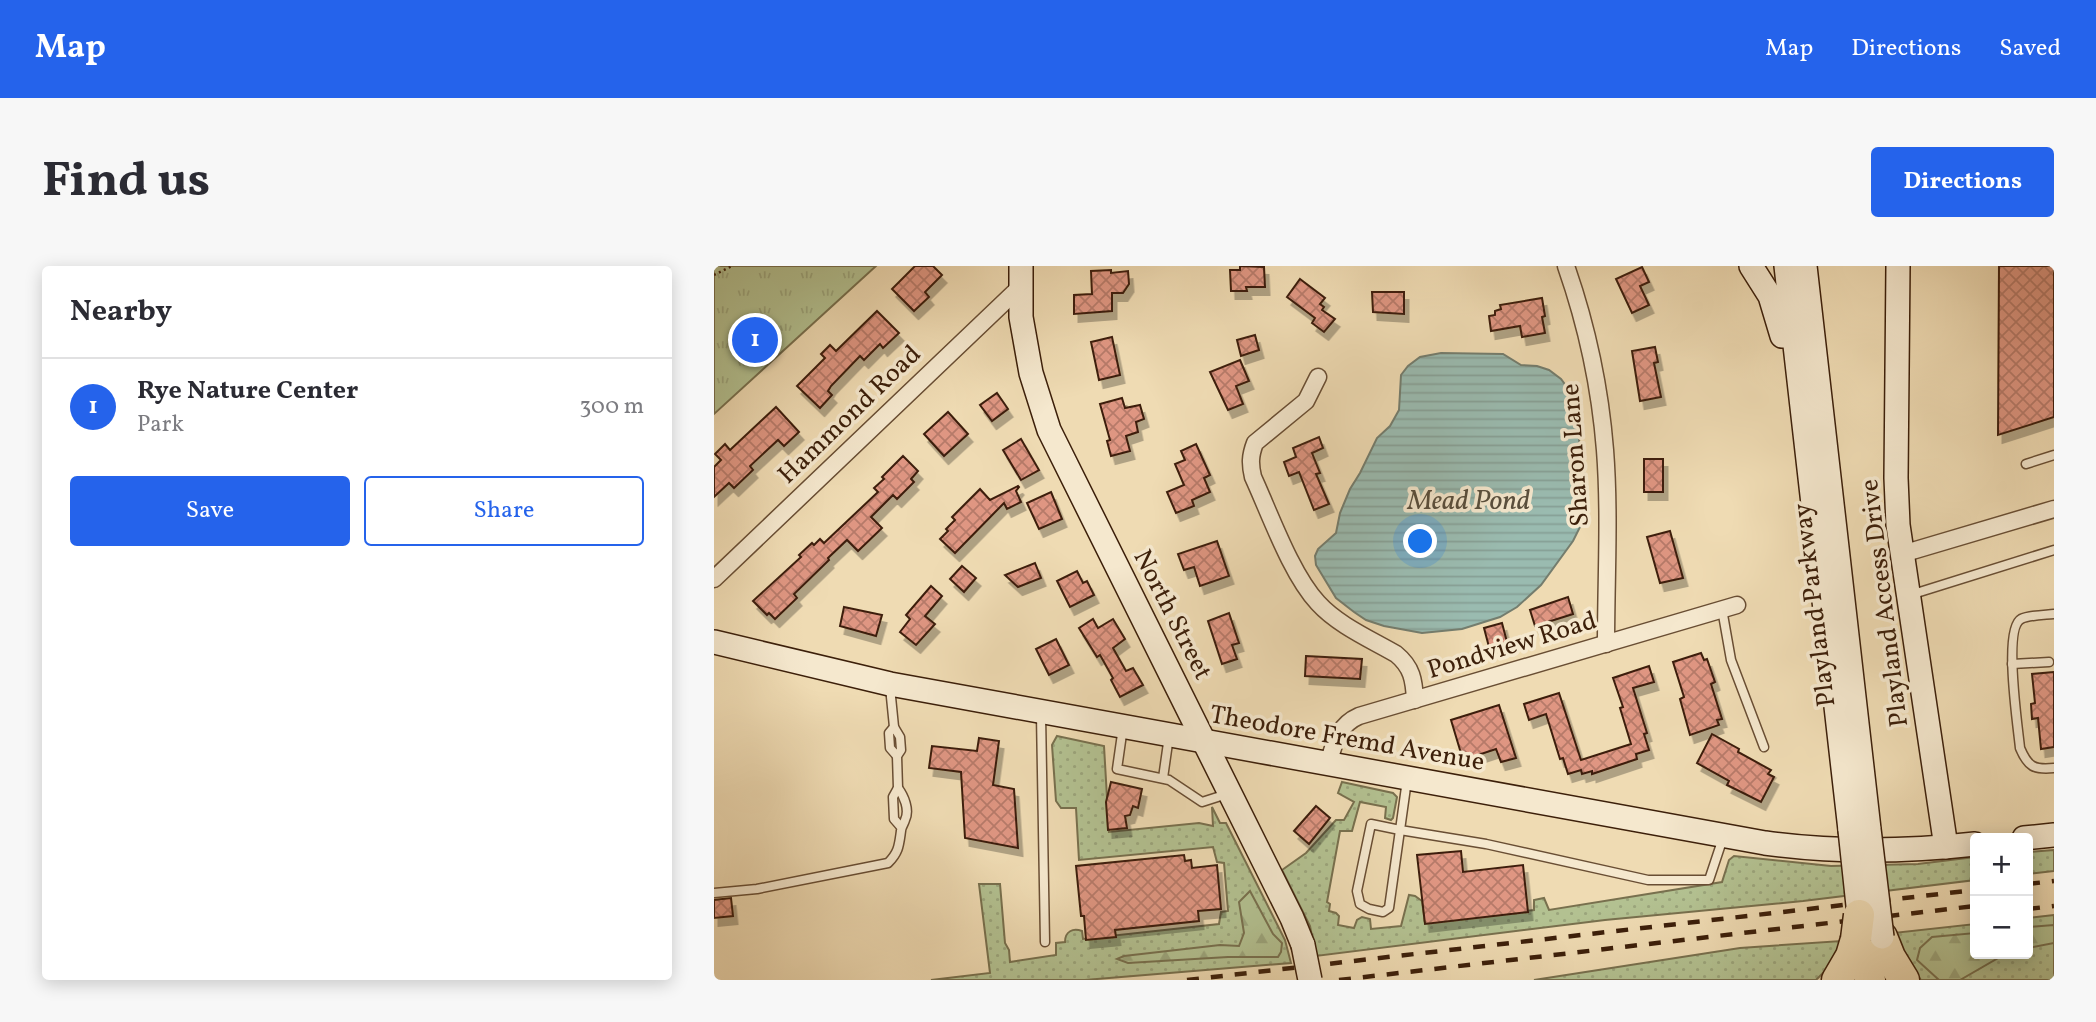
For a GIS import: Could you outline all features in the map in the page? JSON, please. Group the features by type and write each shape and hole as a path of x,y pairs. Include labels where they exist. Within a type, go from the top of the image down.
{"highway":[{"path":"1837,980 1865,933"},
{"path":"1865,933 1870,980"},
{"path":"1865,933 1883,980"},
{"path":"1865,933 1890,957 1903,980"}],"street":[{"name":"Sharon Lane","path":"1566,266 1590,347 1604,438 1607,513 1606,643"},
{"path":"1751,266 1763,282 1777,314 1803,419"},
{"name":"Playland Parkway","path":"1786,266 1803,419 1859,830 1865,933"},
{"name":"Playland Parkway","path":"1805,266 1859,830 1865,933"},
{"path":"1814,266 1816,362"},
{"name":"Playland Access Drive","path":"1898,266 1896,478 1902,554 1946,847"},
{"name":"Hammond Road","path":"714,579 1021,276"},
{"name":"North Street","path":"1021,276 1021,317 1026,346 1039,402 1049,430 1292,918 1303,945 1310,980"},
{"path":"1318,377 1306,401 1255,443 1250,465 1253,477 1308,591 1331,615 1405,662 1412,673 1415,700"},
{"path":"1902,554 2054,509"},
{"name":"Pondview Road","path":"1328,764 1336,738 1350,720 1730,607"},
{"name":"Theodore Fremd Avenue","path":"714,642 890,684 1724,836 1832,851 1970,845"},
{"path":"2033,837 2054,835"}],"lane":[{"path":"2026,464 2054,455"},
{"path":"1908,595 2054,550"},
{"path":"1730,607 1731,660 1763,747"},
{"path":"2054,614 2022,618 2015,625 2012,664 2020,748 2025,761 2035,768 2054,768"},
{"path":"2012,664 2049,662"},
{"path":"714,893 757,889 888,863 896,855 901,827 894,819 893,797 898,788 897,756 890,748 889,733 894,727 890,684"},
{"path":"1041,712 1045,942"},
{"path":"1123,726 1116,769 1169,780 1202,802 1230,793"},
{"path":"1163,778 1170,735"},
{"path":"1407,778 1401,830 1389,908 1383,912 1369,909 1360,904 1357,891 1371,824 1401,830 1486,844 1648,880 1709,880 1724,836"}],"path":[{"path":"714,275 732,266"}],"green space":[{"path":"714,266 876,266 714,414"},
{"path":"1057,736 1104,746 1109,832 1199,823 1213,826 1212,807 1220,823 1226,823 1285,940 1291,963 1085,980 931,980 990,973 979,884 1000,884 1005,943 1010,962 1056,955 1056,943 1065,942 1066,935 1073,930 1082,931 1083,939 1219,924 1221,912 1228,911 1224,863 1217,862 1213,847 1079,860 1076,808 1061,808 1056,801 1052,745"},
{"path":"1342,782 1393,793 1397,797 1391,820 1385,818 1386,807 1360,802 1352,831 1340,831 1327,902 1330,904 1329,911 1339,916 1338,925 1354,928 1357,920 1362,917 1370,919 1371,929 1401,926 1409,895 1422,901 1425,923 1534,910 1534,900 1544,898 1549,910 1722,882 1729,860 1734,856 1831,866 1918,864 1970,858 1970,881 1803,901 1605,920 1316,956 1310,926 1282,870 1306,853 1336,820 1344,820 1354,802 1338,793"},
{"path":"2054,850 2054,871 2033,873 2033,852"},
{"path":"1250,891 1273,934 1282,943 1278,957 1128,963 1117,959 1220,945 1239,946 1244,933 1239,902"},
{"path":"2054,915 2054,980 1921,980 1903,960 1893,933 1970,925 1970,959 2033,959 2033,917"},
{"path":"2054,925 2054,943 2033,947 2033,927"},
{"path":"1970,933 1970,959 1996,959 1960,980 1939,980 1917,960 1920,948 1932,937"},
{"path":"1841,941 1833,963 1816,980 1534,980 1740,948"}],"water":[{"name":"Mead Pond","path":"1441,353 1503,354 1521,365 1549,370 1561,379 1572,394 1585,478 1585,503 1582,523 1573,541 1541,585 1517,607 1500,617 1462,629 1422,633 1384,626 1366,620 1354,612 1336,598 1316,565 1315,556 1318,549 1336,533 1340,513 1350,489 1377,438 1390,426 1399,410 1401,375 1420,357"}],"building":[{"path":"915,266 933,266 942,275 925,292 929,297 914,311 892,289"},
{"path":"1240,266 1264,267 1265,287 1246,287 1247,291 1231,291 1230,270 1240,270"},
{"path":"1999,266 2054,266 2054,417 1998,435"},
{"path":"1642,267 1649,282 1640,286 1649,305 1632,313 1616,279"},
{"path":"1111,270 1111,273 1128,271 1129,284 1123,293 1112,293 1112,311 1074,314 1074,295 1092,294 1091,271"},
{"path":"1300,279 1325,298 1320,304 1324,307 1322,310 1335,319 1324,332 1312,323 1315,318 1287,297"},
{"path":"1372,292 1404,292 1404,314 1373,312"},
{"path":"1542,298 1545,333 1522,337 1520,326 1491,331 1489,316 1495,315 1495,311 1501,309 1500,305"},
{"path":"877,311 899,333 883,348 880,344 864,360 860,356 831,386 828,391 832,395 820,408 797,386 825,358 821,354 830,345 836,351"},
{"path":"1255,335 1259,350 1241,356 1237,340"},
{"path":"1112,337 1120,375 1099,380 1091,342"},
{"path":"1655,347 1658,362 1654,363 1661,397 1640,401 1632,351"},
{"path":"1240,360 1249,381 1236,386 1243,404 1228,410 1210,372"},
{"path":"997,393 1008,409 992,421 980,405"},
{"path":"1122,398 1125,408 1140,405 1144,419 1136,422 1138,432 1126,436 1130,451 1111,456 1107,441 1110,440 1100,404"},
{"path":"776,407 799,432 784,446 778,440 750,466 753,470 734,488 729,483 714,497 714,467 721,460 715,454 725,444 730,450"},
{"path":"948,412 968,434 944,456 924,434"},
{"path":"1319,437 1323,448 1312,453 1320,473 1316,474 1329,504 1314,510 1299,472 1289,476 1284,462 1296,457 1293,448"},
{"path":"1021,439 1039,470 1021,480 1003,450"},
{"path":"1196,444 1210,475 1204,478 1210,492 1192,500 1194,506 1176,513 1167,492 1184,485 1175,464 1185,460 1181,451"},
{"path":"903,456 918,471 911,479 914,482 897,499 893,495 871,517 882,528 858,551 847,540 794,594 797,598 775,619 769,613 767,615 753,601 801,557 799,555 812,543 814,545 820,539 824,543 878,492 874,488"},
{"path":"1644,459 1663,459 1663,492 1644,492"},
{"path":"1018,486 1016,491 1021,502 1007,509 1004,503 955,553 940,539 955,520 952,517 980,489 990,500"},
{"path":"1051,492 1062,519 1039,529 1027,503"},
{"path":"1670,531 1683,578 1660,583 1647,537"},
{"path":"1217,541 1229,576 1200,586 1194,567 1184,570 1178,554"},
{"path":"1035,563 1041,578 1018,587 1005,575"},
{"path":"962,566 976,578 964,592 950,579"},
{"path":"1077,571 1083,583 1087,581 1094,595 1070,607 1057,581"},
{"path":"931,586 942,596 925,616 935,624 916,645 900,632 910,619 906,615"},
{"path":"1568,597 1573,614 1535,626 1530,610"},
{"path":"844,607 882,615 876,636 840,626"},
{"path":"1229,613 1239,643 1232,645 1237,659 1222,664 1208,621"},
{"path":"1093,619 1098,628 1113,619 1125,639 1113,648 1126,671 1133,668 1143,685 1120,697 1100,655 1097,657 1079,628"},
{"path":"1502,623 1507,642 1489,647 1484,628"},
{"path":"1056,639 1069,665 1049,675 1036,649"},
{"path":"1701,653 1704,660 1707,659 1715,682 1711,684 1722,719 1717,720 1719,725 1690,735 1680,699 1684,697 1673,662"},
{"path":"1306,656 1362,659 1360,679 1305,676"},
{"path":"1649,666 1654,682 1633,688 1647,733 1644,734 1649,750 1636,754 1637,759 1592,774 1592,771 1582,774 1581,770 1568,774 1563,758 1560,759 1546,714 1529,720 1524,704 1559,693 1581,760 1631,744 1613,678"},
{"path":"2054,672 2054,747 2041,749 2038,718 2032,719 2031,704 2035,703 2032,674"},
{"path":"1499,705 1516,758 1501,762 1496,749 1463,760 1451,720"},
{"path":"1712,734 1771,770 1768,774 1774,777 1761,802 1727,785 1729,781 1697,763"},
{"path":"979,738 999,741 993,785 1014,789 1018,848 965,838 961,772 929,768 932,746 977,751"},
{"path":"1111,782 1142,789 1138,808 1133,806 1130,815 1125,816 1127,828 1108,830 1106,802"},
{"path":"1316,806 1330,818 1309,844 1294,831"},
{"path":"1461,851 1463,872 1523,865 1528,912 1425,924 1417,855"},
{"path":"1184,855 1185,861 1191,860 1192,868 1217,865 1221,909 1198,911 1199,921 1115,930 1116,937 1086,940 1076,866"},
{"path":"731,898 733,916 714,918 714,900"}],"railway":[{"path":"2033,883 2054,881"},
{"path":"1187,980 1970,891"},
{"path":"2033,908 2054,906"},
{"path":"1339,980 1970,907"}],"place":[{"name":"Rye Nature Center","path":"755,340"}]}
